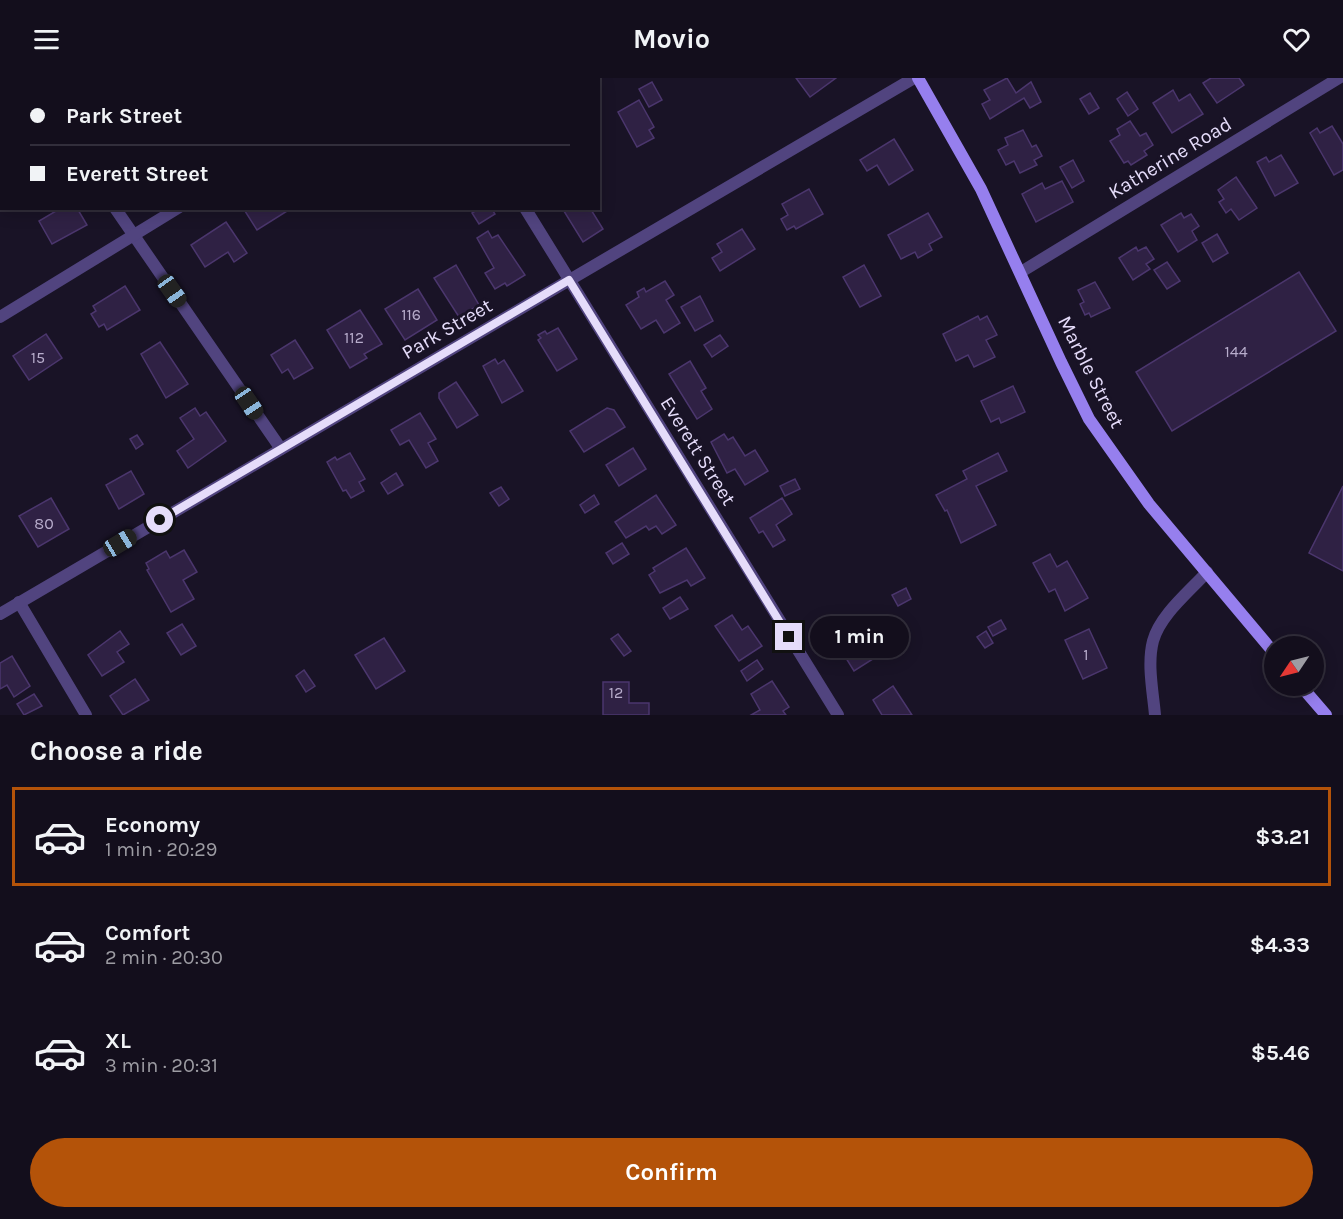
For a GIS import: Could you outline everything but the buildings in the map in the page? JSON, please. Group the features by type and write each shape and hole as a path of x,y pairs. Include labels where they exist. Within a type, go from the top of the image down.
{"main road":[{"name":"Marble Street","path":"916,78 963,154 1021,272 1060,363 1089,419 1149,504 1264,641"},
{"path":"1310,696 1326,715"}],"street":[{"name":"Park Street","path":"0,614 916,78"},
{"name":"Katherine Road","path":"1021,272 1339,78"},
{"path":"116,210 281,449"},
{"path":"0,317 175,210"},
{"name":"Everett Street","path":"526,210 838,715"},
{"path":"1155,715 1151,671 1153,639 1160,625 1207,572"},
{"path":"19,602 87,715"}],"route":[{"path":"160,520 569,280 789,637"}]}
